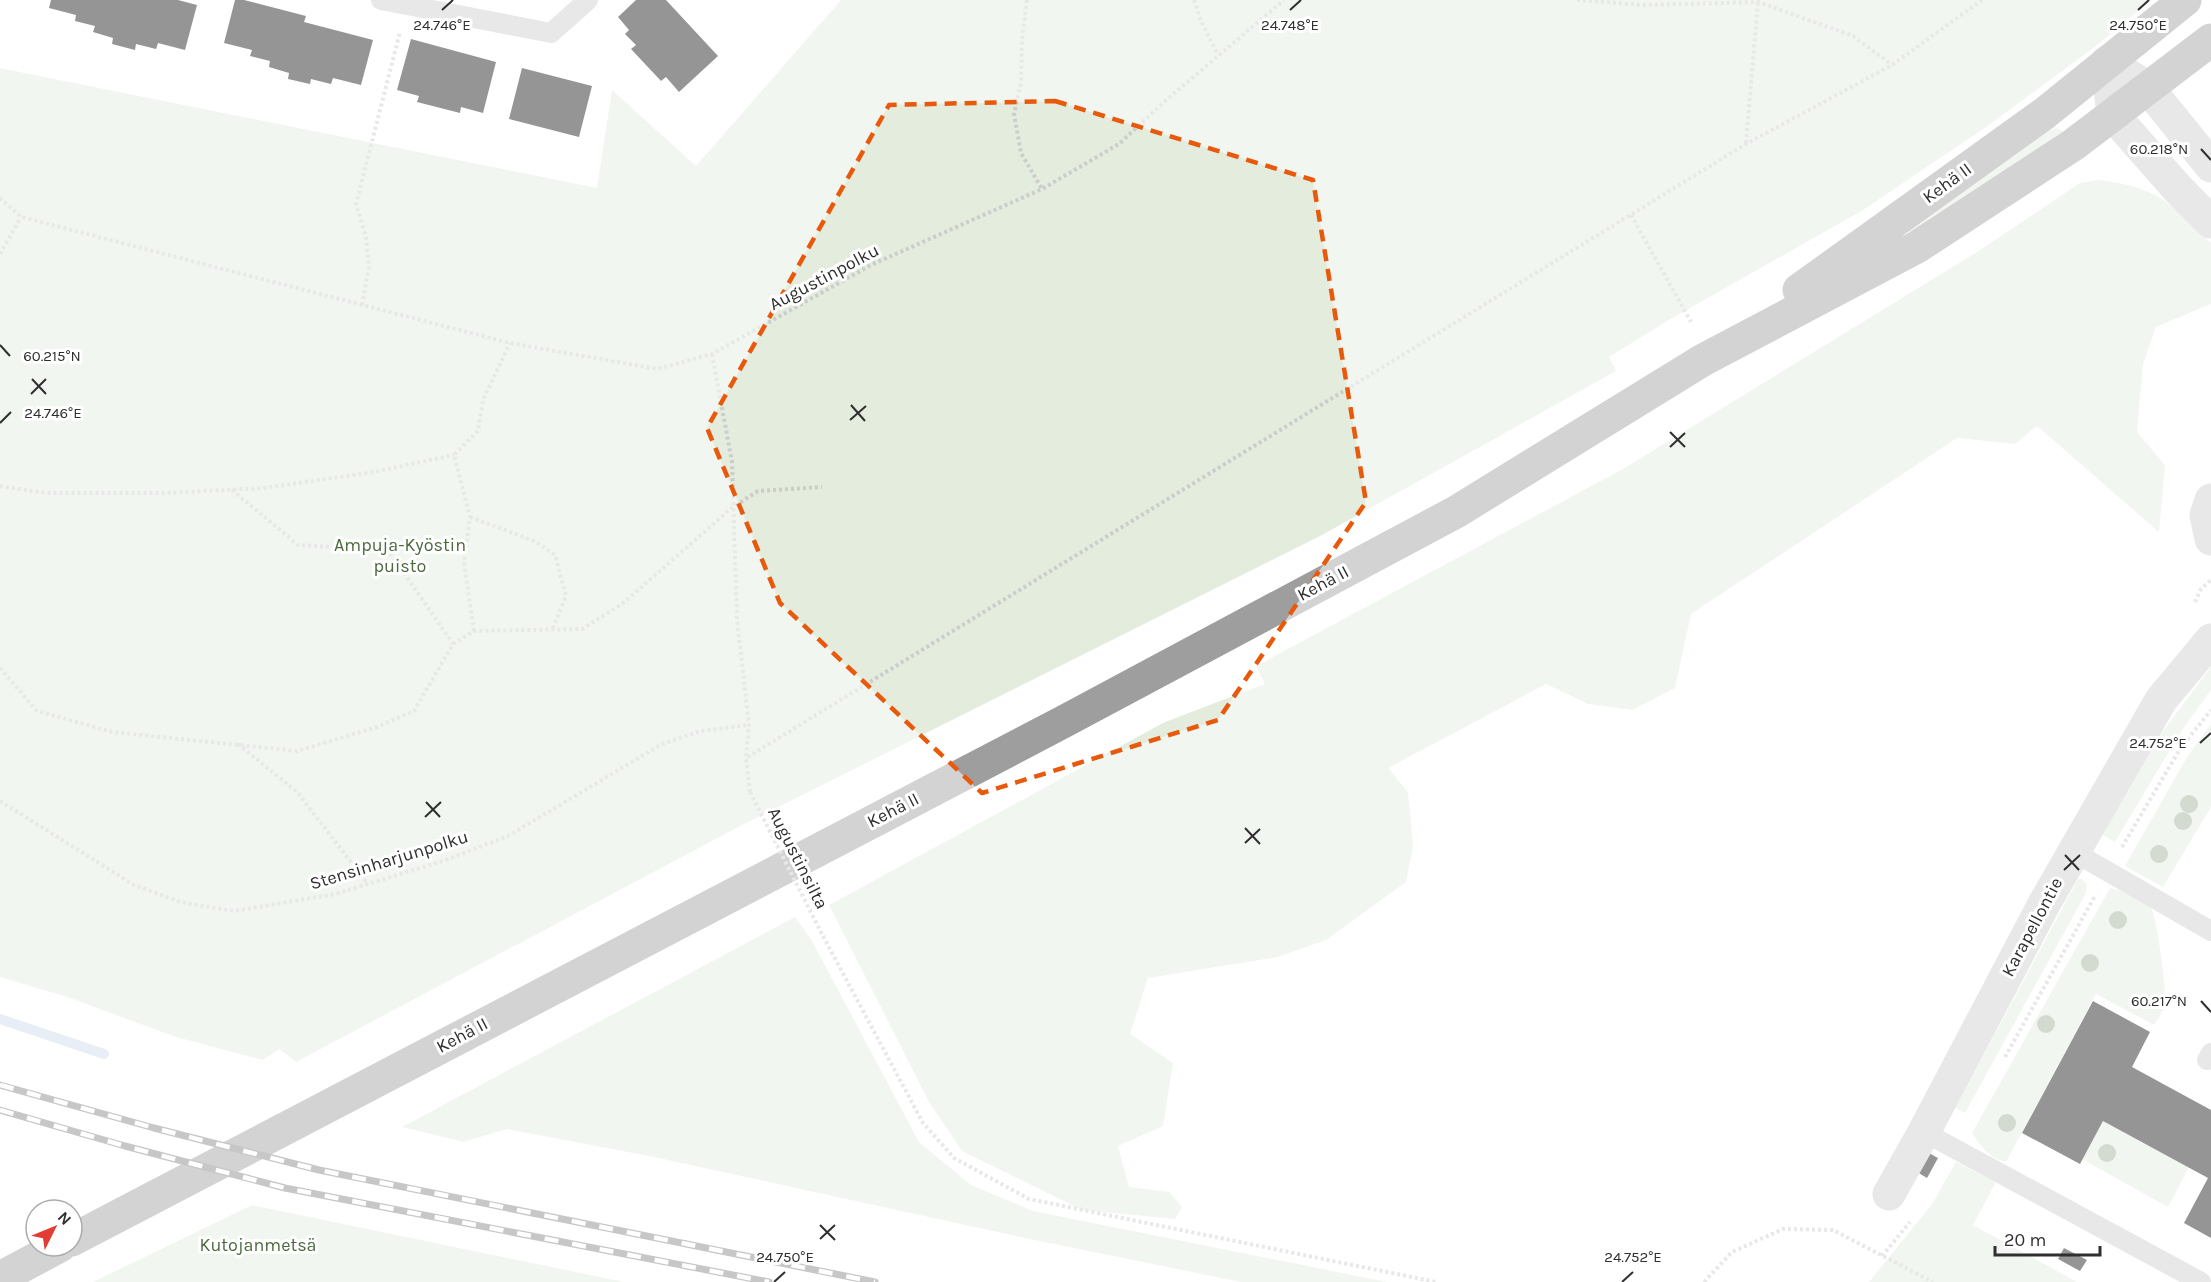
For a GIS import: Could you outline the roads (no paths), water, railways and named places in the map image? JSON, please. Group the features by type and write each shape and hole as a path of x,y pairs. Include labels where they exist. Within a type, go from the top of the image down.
{"highway":[{"name":"Kehä II","path":"1703,360 2045,113 2185,0"},
{"name":"Kehä II","path":"84,1234 1063,722 1456,512 1703,360 1917,247 2022,180 2113,115 2211,40"},
{"path":"0,1278 38,1258"}],"street":[{"path":"2107,62 2148,88 2211,166"},
{"path":"2107,62 2113,115 2178,189 2211,222"},
{"path":"2211,500 2206,515 2211,539"},
{"name":"Karapellontie","path":"1889,1194 2044,904 2161,700 2211,640"}],"lane":[{"path":"381,0 551,33 588,0"},
{"path":"2074,852 2109,870 2211,931"},
{"path":"1924,1132 2201,1282"}],"waterway":[{"path":"0,1019 104,1054"}],"railway":[{"path":"0,1085 154,1128 319,1170 875,1282"},
{"path":"0,1110 285,1188 769,1282"}],"park label":[{"name":"Ampuja-Kyöstin puisto","path":"400,555"},
{"name":"Kutojanmetsä","path":"258,1245"}]}
